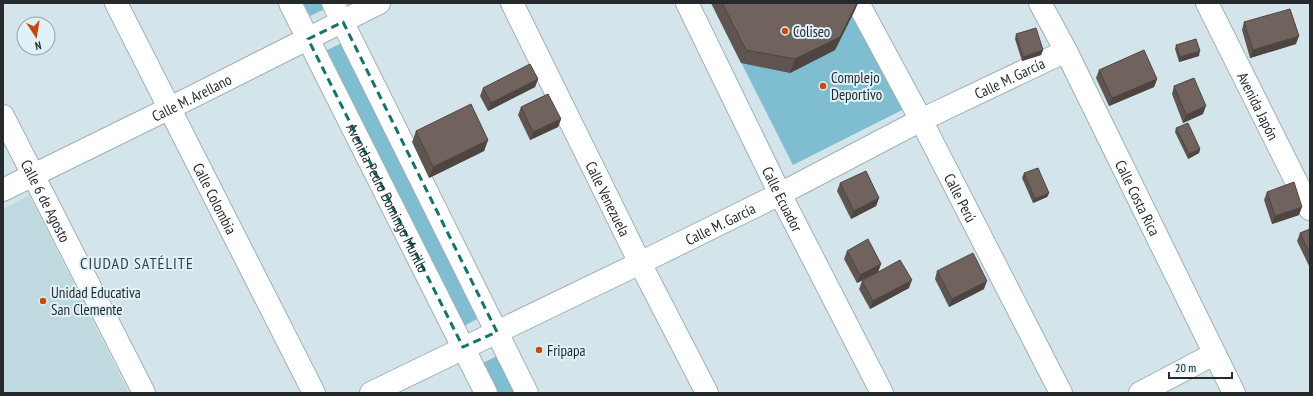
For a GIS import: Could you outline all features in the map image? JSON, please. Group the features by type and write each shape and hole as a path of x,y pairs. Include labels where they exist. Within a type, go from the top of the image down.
{"street":[{"name":"Calle Colombia","path":"116,3 314,393"},
{"name":"Avenida Pedro Domingo Murillo","path":"290,3 486,393"},
{"path":"333,3 527,393"},
{"name":"Calle M. Arellano","path":"3,190 380,3"},
{"name":"Calle Venezuela","path":"512,3 640,263 707,393"},
{"name":"Calle Ecuador","path":"686,3 780,194 882,393"},
{"name":"Calle Perú","path":"858,3 921,120 1060,393"},
{"name":"Calle Costa Rica","path":"1040,3 1066,51 1234,393"},
{"name":"Avenida Japón","path":"1207,3 1310,209"},
{"name":"Calle M. García","path":"371,393 463,347 640,263 780,194 921,120 1066,51"},
{"name":"Calle 6 de Agosto","path":"3,116 34,174 144,393"},
{"path":"1140,393 1214,354"}],"highlighted area":[{"path":"343,22 497,332 463,347 308,39"}],"shaded area":[{"path":"303,3 322,3 325,9 310,16"},
{"name":"Complejo Deportivo","path":"711,3 850,3 904,109 793,165"},
{"path":"342,43 479,318 464,326 327,50"},
{"name":"Unidad Educativa San Clemente","path":"29,195 129,393 3,393 3,209"},
{"path":"499,355 518,393 499,393 483,363"}],"building":[{"name":"Coliseo","path":"722,3 857,3 840,37 795,59 746,50"},
{"path":"1290,9 1299,36 1253,50 1244,22"},
{"path":"1036,28 1043,50 1023,57 1016,34"},
{"path":"1196,39 1200,51 1180,57 1176,45"},
{"path":"1144,50 1157,79 1112,98 1099,70"},
{"path":"530,64 538,79 491,103 483,88"},
{"path":"1194,78 1206,106 1186,115 1174,86"},
{"path":"548,94 561,119 533,132 521,107"},
{"path":"471,104 488,140 433,167 416,131"},
{"path":"1188,123 1200,149 1189,154 1176,128"},
{"path":"1038,168 1049,193 1035,199 1024,173"},
{"path":"866,171 879,198 854,211 840,183"},
{"path":"1294,182 1302,207 1275,216 1267,192"},
{"path":"1310,229 1310,254 1300,233"},
{"path":"868,239 881,264 860,275 847,251"},
{"path":"973,253 987,281 952,299 937,271"},
{"path":"900,260 912,280 873,301 862,281"}],"place":[{"name":"Coliseo","path":"785,31"},
{"name":"Complejo Deportivo","path":"823,86"},
{"name":"Unidad Educativa San Clemente","path":"43,301"},
{"name":"Fripapa","path":"539,350"}],"district":[{"name":"CIUDAD SATÉLITE","path":"137,263"}]}
